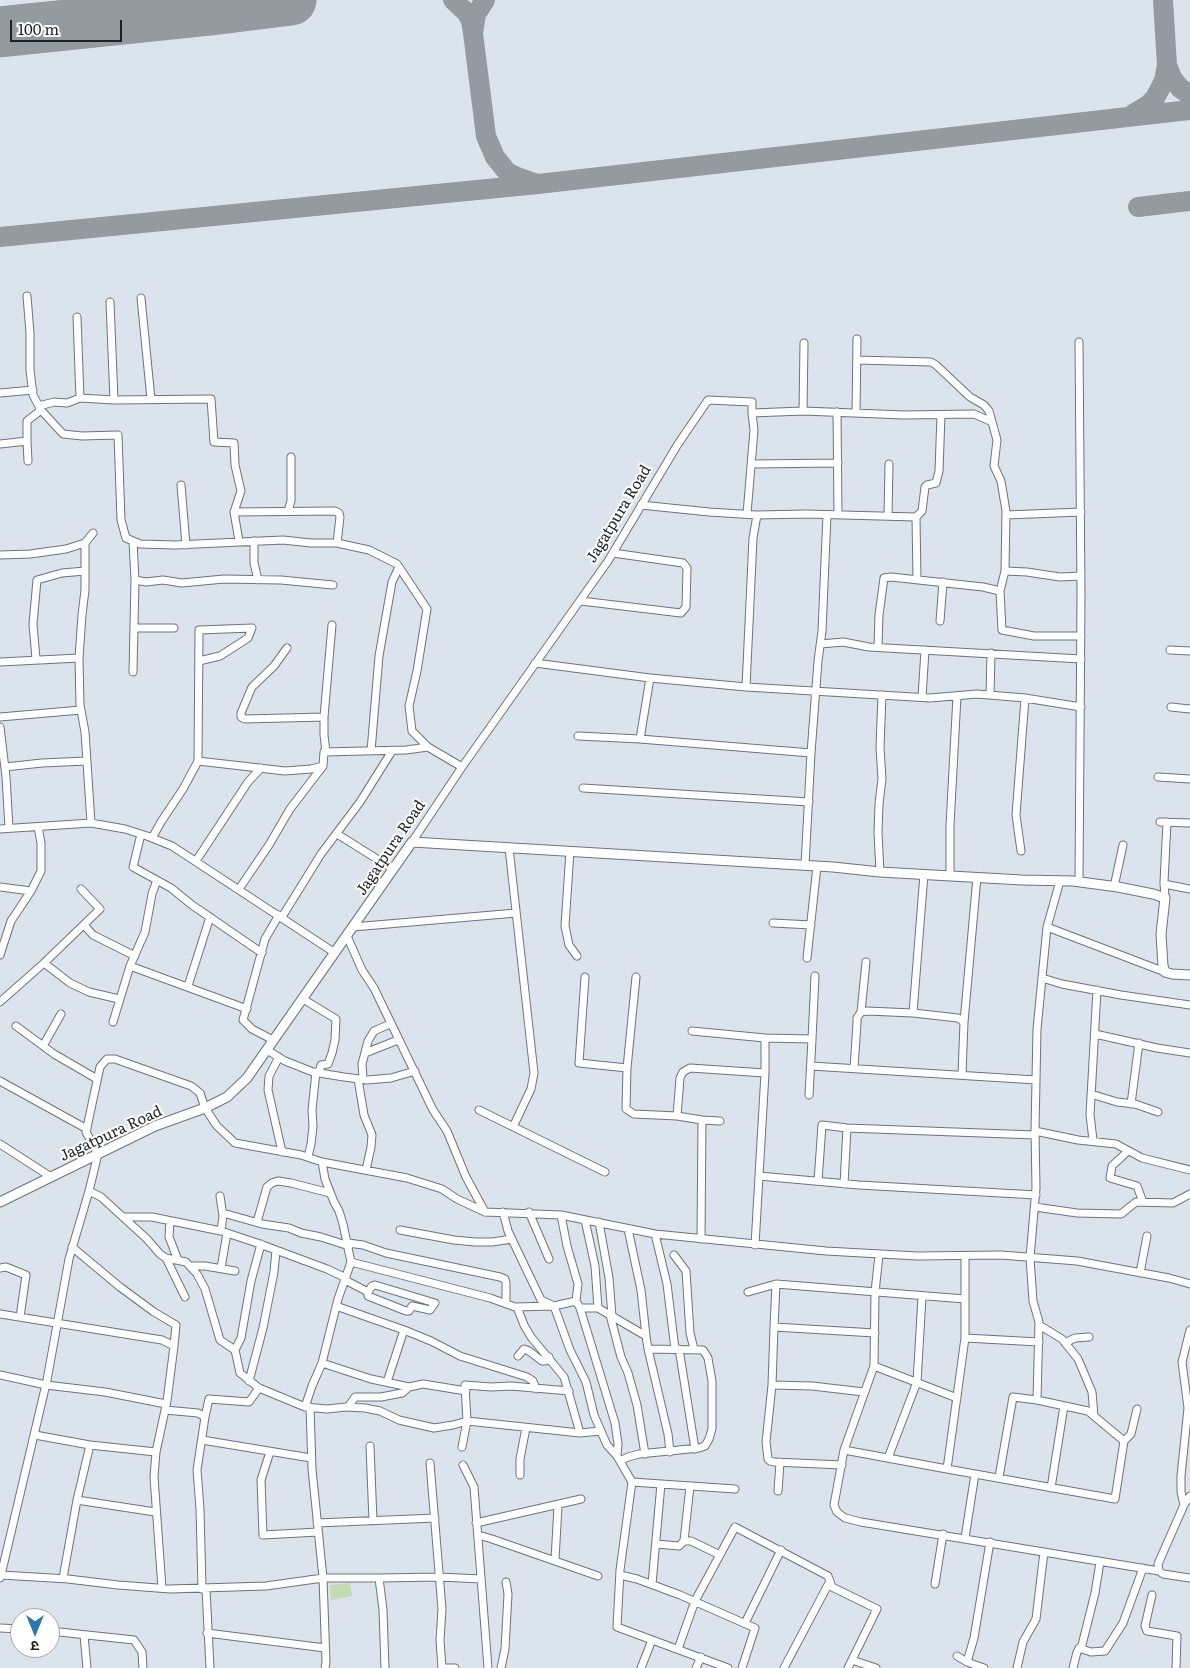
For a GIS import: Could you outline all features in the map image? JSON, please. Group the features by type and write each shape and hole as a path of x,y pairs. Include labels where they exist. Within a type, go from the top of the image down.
{"street":[{"path":"27,296 30,370 33,390 40,408 63,434 82,436 118,435 121,520 126,538 140,544 186,545 283,540 337,543 369,550 397,564 427,608 417,671 409,706 412,731 428,747 462,767"},
{"path":"141,298 151,399"},
{"path":"110,302 114,400"},
{"path":"77,317 80,398"},
{"path":"856,412 857,338"},
{"path":"1079,342 1081,512 1079,882"},
{"path":"803,411 804,343"},
{"path":"857,360 931,362 970,397 987,408 997,440 994,466 1001,481 1006,515 1005,571 1000,591 1002,630 1034,636 1081,636"},
{"path":"0,393 33,390"},
{"path":"28,460 27,421 40,408 54,402 67,403 80,398 114,400 211,399 214,442 234,443 241,491 234,512 239,541"},
{"name":"Jagatpura Road","path":"0,1202 155,1126 205,1108 227,1097 247,1078 513,694 581,601 678,444 708,400 752,402 752,413"},
{"path":"747,514 754,430 752,413 803,411 904,415 974,414 992,422"},
{"path":"838,412 838,515"},
{"path":"917,579 916,517 922,511 925,487 936,483 939,471 941,415"},
{"path":"0,444 27,441"},
{"path":"288,511 291,501 291,457"},
{"path":"752,464 838,463"},
{"path":"888,516 889,464"},
{"path":"181,485 186,545"},
{"path":"642,505 757,515 916,517"},
{"path":"234,512 335,511 339,513 340,517 337,543"},
{"path":"1006,515 1081,512"},
{"path":"746,687 753,538 757,515"},
{"path":"806,866 811,753 821,644 827,515"},
{"path":"0,555 30,554 66,549 85,543 93,533"},
{"path":"133,541 133,672"},
{"path":"254,541 254,563 258,580"},
{"path":"85,543 85,590 79,658 81,710 87,761 91,824"},
{"path":"581,601 681,613 686,607 687,568 683,563 613,552"},
{"path":"371,751 379,656 392,582 399,567"},
{"path":"36,659 33,624 37,580 62,573 84,571"},
{"path":"1005,571 1060,577 1081,576"},
{"path":"878,647 879,615 884,578 917,579 983,587 1000,591"},
{"path":"134,580 146,582 163,580 182,583 224,580 281,580 332,585"},
{"path":"940,621 943,582"},
{"path":"239,889 269,845 290,809 322,766 324,752 326,752 324,717 332,625"},
{"path":"134,628 174,628"},
{"path":"152,838 198,761 199,630 252,628 248,638 220,656 199,661"},
{"path":"821,644 843,642 878,647 1081,659"},
{"path":"287,648 274,666 252,687 240,718 324,717"},
{"path":"922,697 925,650"},
{"path":"1170,650 1190,651"},
{"path":"990,695 991,653"},
{"path":"0,662 79,658"},
{"path":"535,663 650,678 746,687 922,697 990,695 1025,698 1081,707"},
{"path":"640,739 650,678"},
{"path":"880,872 878,824 882,779 880,747 882,695"},
{"path":"950,876 950,825 957,696"},
{"path":"1021,851 1016,815 1025,698"},
{"path":"1171,707 1190,709"},
{"path":"0,717 81,710"},
{"path":"0,727 9,828"},
{"path":"578,736 640,739 811,753"},
{"path":"326,752 392,751 428,747"},
{"path":"273,1040 252,1029 243,1020 265,939 321,854 360,802 392,751"},
{"path":"5,767 87,761"},
{"path":"198,761 285,771 322,766"},
{"path":"196,861 248,782 262,768"},
{"path":"1158,777 1190,780"},
{"path":"583,788 809,802"},
{"path":"1165,972 1161,934 1165,898 1163,822 1190,823"},
{"path":"0,829 91,824 125,829 152,838 172,846 196,861 335,953"},
{"path":"0,955 11,921 31,891 41,871 38,827"},
{"path":"141,834 132,867 171,888 227,931 262,953"},
{"path":"337,834 393,869"},
{"path":"412,842 818,866 880,872 1079,882 1153,894 1165,898"},
{"path":"1114,887 1123,845"},
{"path":"509,848 534,1073 531,1089 513,1127"},
{"path":"570,851 565,926 569,945 577,956"},
{"path":"807,958 818,866"},
{"path":"913,1013 924,874"},
{"path":"962,1075 964,1022 978,877"},
{"path":"113,1022 130,966 145,932 152,894 157,880"},
{"path":"1037,1400 1039,1325 1033,1301 1030,1258 1036,1195 1037,1029 1047,927 1060,881"},
{"path":"1164,884 1190,889"},
{"path":"0,887 31,891"},
{"path":"0,1002 100,909 81,889"},
{"path":"353,927 516,913"},
{"path":"188,986 210,917"},
{"path":"774,923 811,925"},
{"path":"84,925 93,936 135,956"},
{"path":"1047,927 1165,972 1190,975"},
{"path":"347,936 362,970 374,988 433,1110 447,1131 466,1177 485,1212"},
{"path":"854,1068 856,1023 861,1012 866,962"},
{"path":"44,963 70,983 89,992 120,999"},
{"path":"130,966 247,1009"},
{"path":"809,1095 815,976"},
{"path":"585,977 579,1062 627,1068"},
{"path":"636,978 627,1068 626,1109 634,1114 720,1121"},
{"path":"1042,978 1062,984 1121,995 1190,1005"},
{"path":"1093,1140 1090,1115 1097,990"},
{"path":"303,999 336,1019 332,1053 328,1064 321,1065 318,1073 312,1110 313,1127 308,1157"},
{"path":"861,1012 913,1013 958,1018 964,1022"},
{"path":"43,1046 61,1014"},
{"path":"366,1170 372,1135 364,1115 360,1079 362,1064 368,1041 374,1032 390,1024"},
{"path":"16,1026 43,1046 97,1079"},
{"path":"692,1031 765,1038 812,1039"},
{"path":"1095,1034 1157,1048 1190,1053"},
{"path":"755,1244 765,1073 765,1038"},
{"path":"365,1053 398,1040"},
{"path":"1131,1104 1139,1043"},
{"path":"267,1050 318,1073 360,1079 391,1078 414,1070"},
{"path":"279,1057 269,1076 268,1090 282,1152"},
{"path":"480,1579 439,1577 323,1578 266,1586 162,1588 63,1578 0,1576 46,1385 72,1247 90,1191 98,1154 86,1132 102,1064 108,1060 115,1060 190,1086 200,1093 205,1108 217,1126 235,1143 407,1178 442,1189 457,1199 485,1212 529,1212 561,1215 655,1234 755,1244 879,1254 1001,1255 1077,1261 1169,1278 1190,1284"},
{"path":"811,1066 1036,1080"},
{"path":"677,1116 680,1078 683,1072 690,1068 765,1073"},
{"path":"0,1081 87,1129"},
{"path":"1092,1094 1158,1112"},
{"path":"479,1110 605,1172"},
{"path":"701,1238 702,1120"},
{"path":"818,1181 822,1125 847,1128 1035,1133 1078,1140 1093,1140 1116,1144 1146,1160 1190,1170"},
{"path":"844,1184 847,1128"},
{"path":"0,1144 51,1177"},
{"path":"1128,1151 1112,1166 1110,1178 1137,1186 1143,1202"},
{"path":"322,1162 330,1193 340,1211 351,1262 336,1306 322,1363 312,1386 307,1407 323,1578 325,1668"},
{"path":"759,1176 844,1184 1036,1195"},
{"path":"257,1222 267,1187 272,1183 278,1181 291,1183 330,1193"},
{"path":"90,1191 100,1196 166,1258 185,1297"},
{"path":"1034,1207 1077,1213 1121,1214 1136,1202 1173,1203 1190,1194"},
{"path":"220,1196 224,1232 221,1268"},
{"path":"503,1212 512,1239 540,1300 554,1306 570,1350 586,1382 594,1415 607,1446 619,1458 632,1482 620,1575 617,1628 728,1668"},
{"path":"529,1212 549,1259"},
{"path":"223,1213 288,1228 348,1245 363,1245 386,1253 500,1277 505,1279 506,1283 506,1303"},
{"path":"561,1215 567,1246 578,1284 576,1301 580,1308 616,1422 619,1458"},
{"path":"123,1217 152,1217 224,1232 261,1244 327,1269 368,1292 368,1296 406,1311 412,1306 430,1310 435,1303 375,1285 368,1292"},
{"path":"586,1220 595,1266 598,1308"},
{"path":"170,1221 169,1237 178,1260"},
{"path":"599,1222 609,1278 611,1315 621,1357 637,1405 645,1454"},
{"path":"628,1229 641,1290 648,1349 668,1434 670,1452"},
{"path":"400,1230 468,1242 492,1242 512,1239"},
{"path":"655,1234 667,1284 671,1326 695,1449"},
{"path":"1140,1273 1147,1236"},
{"path":"261,1244 251,1282 241,1338 235,1350 240,1373 259,1388 307,1407 327,1409 348,1407 380,1411 399,1420 434,1428 467,1421 580,1433 601,1432"},
{"path":"72,1247 120,1287 154,1312 176,1325 166,1407 156,1452 154,1477 162,1588"},
{"path":"249,1381 263,1328 274,1272 276,1250"},
{"path":"879,1254 875,1292 874,1366 844,1450 834,1505 837,1512 845,1518 1143,1568 1159,1571 1163,1574 1190,1578"},
{"path":"674,1255 686,1271 690,1333 694,1349"},
{"path":"947,1469 965,1338 965,1256"},
{"path":"166,1258 186,1262 197,1274 205,1288 220,1340 235,1350"},
{"path":"351,1262 517,1306 554,1306 576,1301"},
{"path":"190,1266 205,1266 235,1271"},
{"path":"0,1268 6,1268 26,1275 20,1317"},
{"path":"748,1292 776,1284 965,1299"},
{"path":"776,1284 772,1385 766,1453 770,1461 842,1465"},
{"path":"888,1458 917,1382 922,1297"},
{"path":"336,1306 404,1330 460,1356 527,1377 533,1381 536,1389"},
{"path":"517,1306 526,1330 564,1377 580,1433"},
{"path":"580,1308 598,1308 646,1336"},
{"path":"0,1314 162,1340 174,1346"},
{"path":"1039,1325 1062,1339 1078,1359 1092,1392 1094,1416"},
{"path":"774,1328 874,1333"},
{"path":"387,1382 404,1330"},
{"path":"1184,1505 1180,1492 1180,1476 1188,1395 1182,1362 1190,1330"},
{"path":"1065,1343 1076,1338 1089,1337"},
{"path":"965,1338 1039,1342"},
{"path":"518,1356 524,1349 542,1361 549,1357"},
{"path":"619,1458 695,1449 704,1446 709,1440 712,1429 712,1381 708,1358 703,1350 648,1349"},
{"path":"322,1363 371,1379 409,1387 423,1384 466,1391"},
{"path":"874,1366 957,1398"},
{"path":"0,1375 46,1385 105,1392 198,1413 205,1417"},
{"path":"462,1447 467,1421 465,1385 511,1386 569,1391"},
{"path":"772,1385 812,1386 864,1392"},
{"path":"348,1407 355,1397 381,1397 402,1393 409,1387"},
{"path":"210,1668 197,1470 208,1399 249,1402 259,1388"},
{"path":"999,1477 1013,1397 1088,1411 1124,1441"},
{"path":"1051,1488 1064,1406"},
{"path":"844,1450 919,1465 999,1477 1115,1500 1124,1441 1131,1434 1137,1409"},
{"path":"520,1474 520,1459 526,1428"},
{"path":"35,1435 90,1445 156,1452"},
{"path":"202,1440 311,1458"},
{"path":"63,1578 77,1500 90,1445"},
{"path":"370,1446 373,1521"},
{"path":"270,1452 261,1480 263,1535 318,1532"},
{"path":"778,1491 780,1462"},
{"path":"430,1463 442,1609 440,1640 442,1668 455,1668"},
{"path":"463,1464 472,1479 474,1488 488,1668"},
{"path":"965,1538 976,1474"},
{"path":"632,1482 735,1490"},
{"path":"652,1584 661,1484"},
{"path":"656,1544 679,1546 684,1541 690,1486"},
{"path":"1159,1571 1158,1564 1184,1505 1190,1496"},
{"path":"476,1523 558,1506 581,1499"},
{"path":"77,1500 156,1512"},
{"path":"555,1560 558,1506"},
{"path":"317,1523 435,1518"},
{"path":"678,1649 696,1601 735,1527 828,1576 832,1587 877,1609 848,1668"},
{"path":"935,1584 943,1534"},
{"path":"478,1535 598,1576"},
{"path":"684,1541 691,1541 720,1555"},
{"path":"967,1662 974,1638 990,1542"},
{"path":"745,1624 781,1550"},
{"path":"1017,1668 1023,1642 1036,1620 1044,1552"},
{"path":"1073,1668 1079,1648 1082,1645 1095,1593 1100,1562"},
{"path":"1079,1648 1091,1652 1105,1651 1123,1623 1143,1568"},
{"path":"620,1575 652,1584 696,1601 755,1628 742,1668"},
{"path":"379,1578 385,1668"},
{"path":"784,1668 830,1581"},
{"path":"502,1668 508,1594 506,1582"},
{"path":"1152,1595 1145,1626 1147,1631 1177,1636 1176,1668"},
{"path":"60,1632 134,1640 142,1652 143,1668"},
{"path":"207,1632 326,1648"},
{"path":"84,1634 87,1668"},
{"path":"641,1668 652,1640"},
{"path":"957,1656 980,1667"},
{"path":"696,1668 700,1657"},
{"path":"852,1660 876,1668"}],"green space":[{"path":"350,1583 352,1596 331,1600 330,1585"}],"taxiway":[{"path":"453,0 467,13 471,21 473,33"},
{"path":"485,0 476,14 473,33 486,136 495,157 507,172 534,183"},
{"path":"1163,0 1167,65 1172,78 1180,88 1190,95"},
{"path":"1133,114 1148,105 1155,98 1164,81 1167,65"},
{"path":"0,237 538,184 1190,110"},
{"path":"1138,207 1190,201"}],"runway":[{"path":"0,32 291,0"}]}
